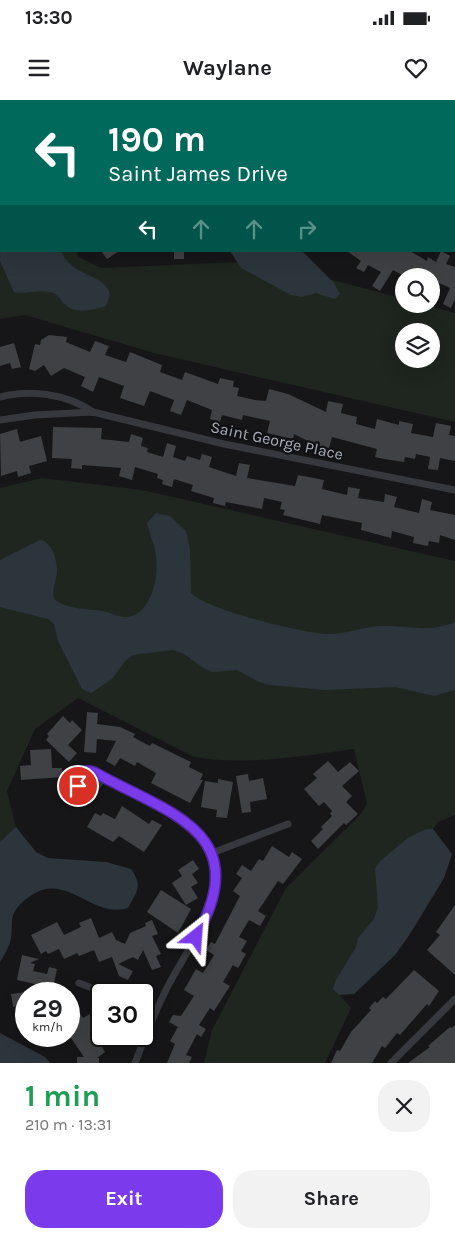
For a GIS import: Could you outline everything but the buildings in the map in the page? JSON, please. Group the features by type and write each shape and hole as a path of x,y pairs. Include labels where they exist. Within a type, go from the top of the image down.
{"street":[{"name":"Saint George Place","path":"0,397 22,393 44,394 78,403 93,412"},
{"name":"Saint George Place","path":"0,420 35,415 93,412 242,448 455,490"},
{"path":"104,778 162,807 192,825 212,853 216,876 212,903 156,1011 135,1063"},
{"path":"212,853 288,824"},
{"path":"391,1063 455,998"}],"shaded area":[{"path":"0,252 77,252 78,257 102,268 262,261 395,297 395,313 440,313 440,309 455,313 455,422 154,353 25,315 0,319"},
{"path":"0,252 62,252 66,260 73,266 96,279 107,288 110,295 106,306 79,311 64,304 60,298 52,293 45,291 14,292 0,261"},
{"path":"231,252 303,252 334,283 340,294 335,299 316,293 302,297 291,295 241,268"},
{"path":"42,478 142,490 455,561 455,815 438,822 393,883 339,994 351,1008 325,1063 204,1063 212,1030 286,888 361,814 367,803 354,749 294,757 234,761 194,757 78,698 35,729 7,791 16,827 0,892 0,488"},
{"path":"156,513 170,516 186,531 190,549 191,593 200,600 234,613 255,620 326,634 376,626 428,628 455,622 455,690 434,696 395,687 325,690 270,685 259,682 237,670 213,672 205,669 184,654 173,650 133,655 126,660 112,679 91,693 82,689 58,641 54,624 48,619 0,607 0,560 40,540 44,541 50,546 56,564 54,599 71,607 128,617 143,609 155,583 156,556 147,523"},
{"path":"16,827 36,852 48,858 106,862 131,869 138,884 136,893 128,908 115,910 91,903 68,892 57,889 45,889 32,895 16,909 13,914 12,935 7,950 0,962 0,842"},
{"path":"426,829 433,829 452,854 444,878 395,955 354,994 339,995 333,989 336,980 356,947 358,938 374,919 378,907 375,869 380,861 408,838"},
{"path":"0,1033 15,1041 15,1047 26,1047 45,1057 50,1063 0,1063"}],"route":[{"path":"78,786 77,779 81,773 87,770 94,772 162,807 192,825 200,834 207,843 214,858 216,876 212,903 196,937"}]}
